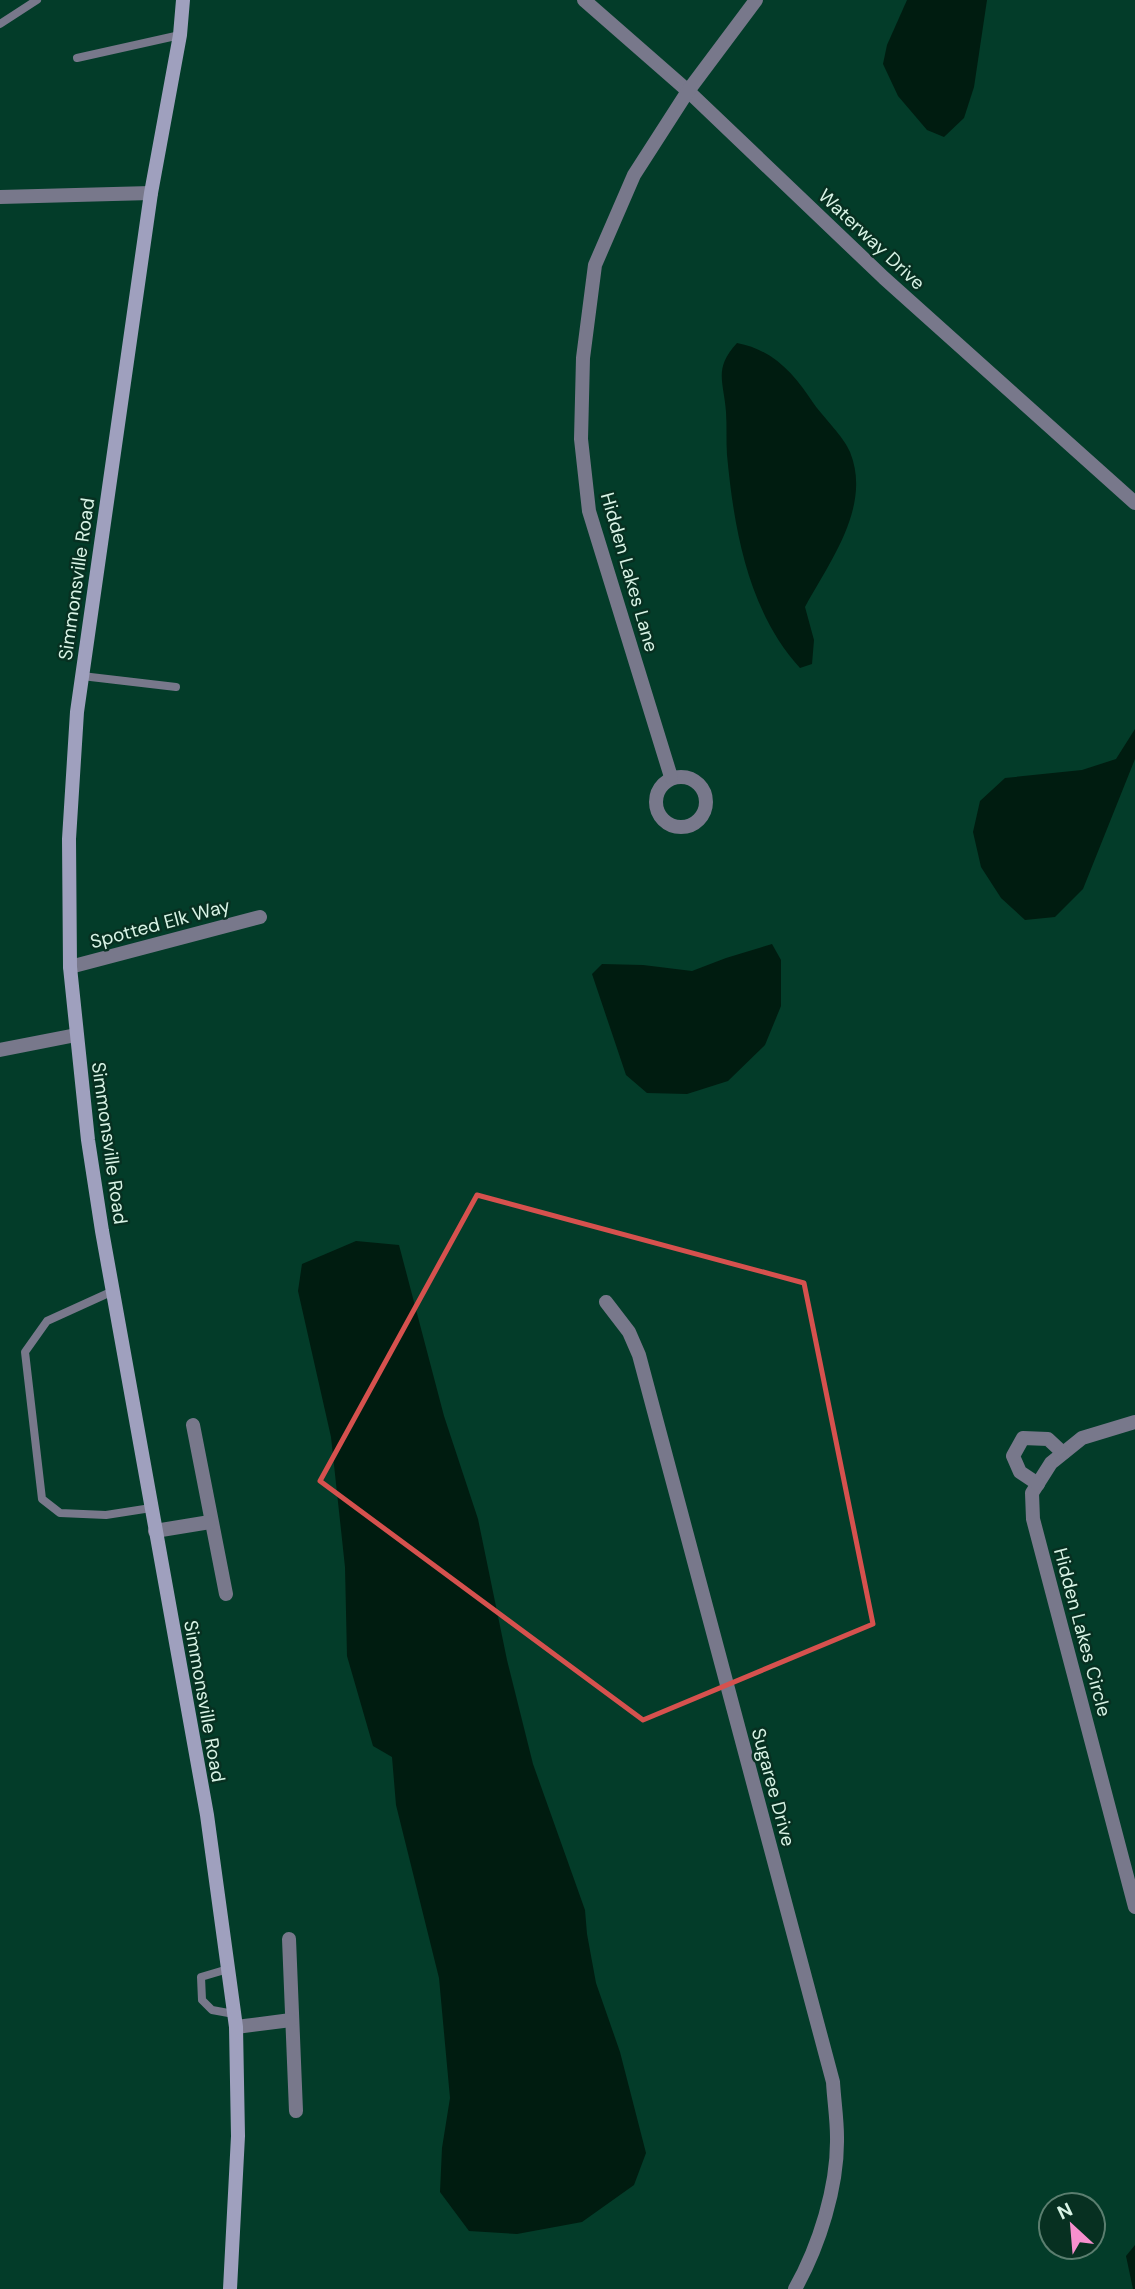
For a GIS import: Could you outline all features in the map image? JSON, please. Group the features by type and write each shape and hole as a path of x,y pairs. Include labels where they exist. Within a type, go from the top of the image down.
{"street":[{"name":"Simmonsville Road","path":"183,0 180,35 151,193 76,712 69,839 70,967 88,1140 206,1815 235,2020 238,2136 230,2289"},
{"name":"Waterway Drive","path":"584,0 688,91 884,278 1135,503"},
{"name":"Hidden Lakes Lane","path":"671,778 589,511 581,439 583,358 595,265 634,175 688,91 756,0"},
{"path":"0,197 151,193"},
{"name":"Spotted Elk Way","path":"70,967 260,917"},
{"path":"0,1050 76,1035"},
{"name":"Sugaree Drive","path":"607,1302 629,1332 639,1355 833,2082 838,2136 835,2170 815,2252 797,2285"},
{"name":"Hidden Lakes Circle","path":"1135,1422 1083,1438 1051,1462 1032,1493 1033,1519 1135,1907"},
{"path":"192,1425 226,1594"},
{"path":"1038,1484 1020,1472 1013,1457 1023,1438 1048,1439 1063,1453"},
{"path":"155,1531 211,1521"},
{"path":"289,1939 296,2111"},
{"path":"235,2020 292,2020"},
{"path":"797,2285 814,2289"}],"lane":[{"path":"0,24 37,0"},
{"path":"77,58 180,35"},
{"path":"82,676 176,687"},
{"path":"113,1291 47,1321 25,1352 42,1499 60,1513 106,1515 151,1508"},
{"path":"228,1969 201,1977 202,2000 212,2010 235,2020"}],"highlighted area":[{"path":"477,1195 804,1283 873,1624 643,1720 320,1481"}],"shaded area":[{"path":"907,0 987,0 974,87 964,118 944,137 927,130 898,96 883,64 887,45"},
{"path":"737,343 762,351 791,373 843,440 850,452 855,472 856,493 845,532 805,607 814,640 812,664 800,668 782,646 768,621 756,595 739,540 727,455 722,376 725,361"},
{"path":"1135,729 1135,759 1083,889 1055,917 1025,920 1001,898 981,867 973,832 980,801 1005,778 1082,770 1116,759"},
{"path":"772,944 781,960 781,1006 765,1045 728,1081 687,1094 647,1093 626,1075 592,974 602,964 643,965 692,971"},
{"path":"356,1241 399,1245 444,1416 478,1519 507,1660 533,1764 585,1910 596,1983 620,2052 646,2153 634,2185 582,2222 517,2234 469,2231 440,2192 442,2148 450,2098 439,1978 396,1805 392,1757 373,1746 347,1656 345,1567 331,1437 298,1291 302,1264"},
{"path":"1135,2245 1135,2289 1133,2289 1126,2256"}]}
